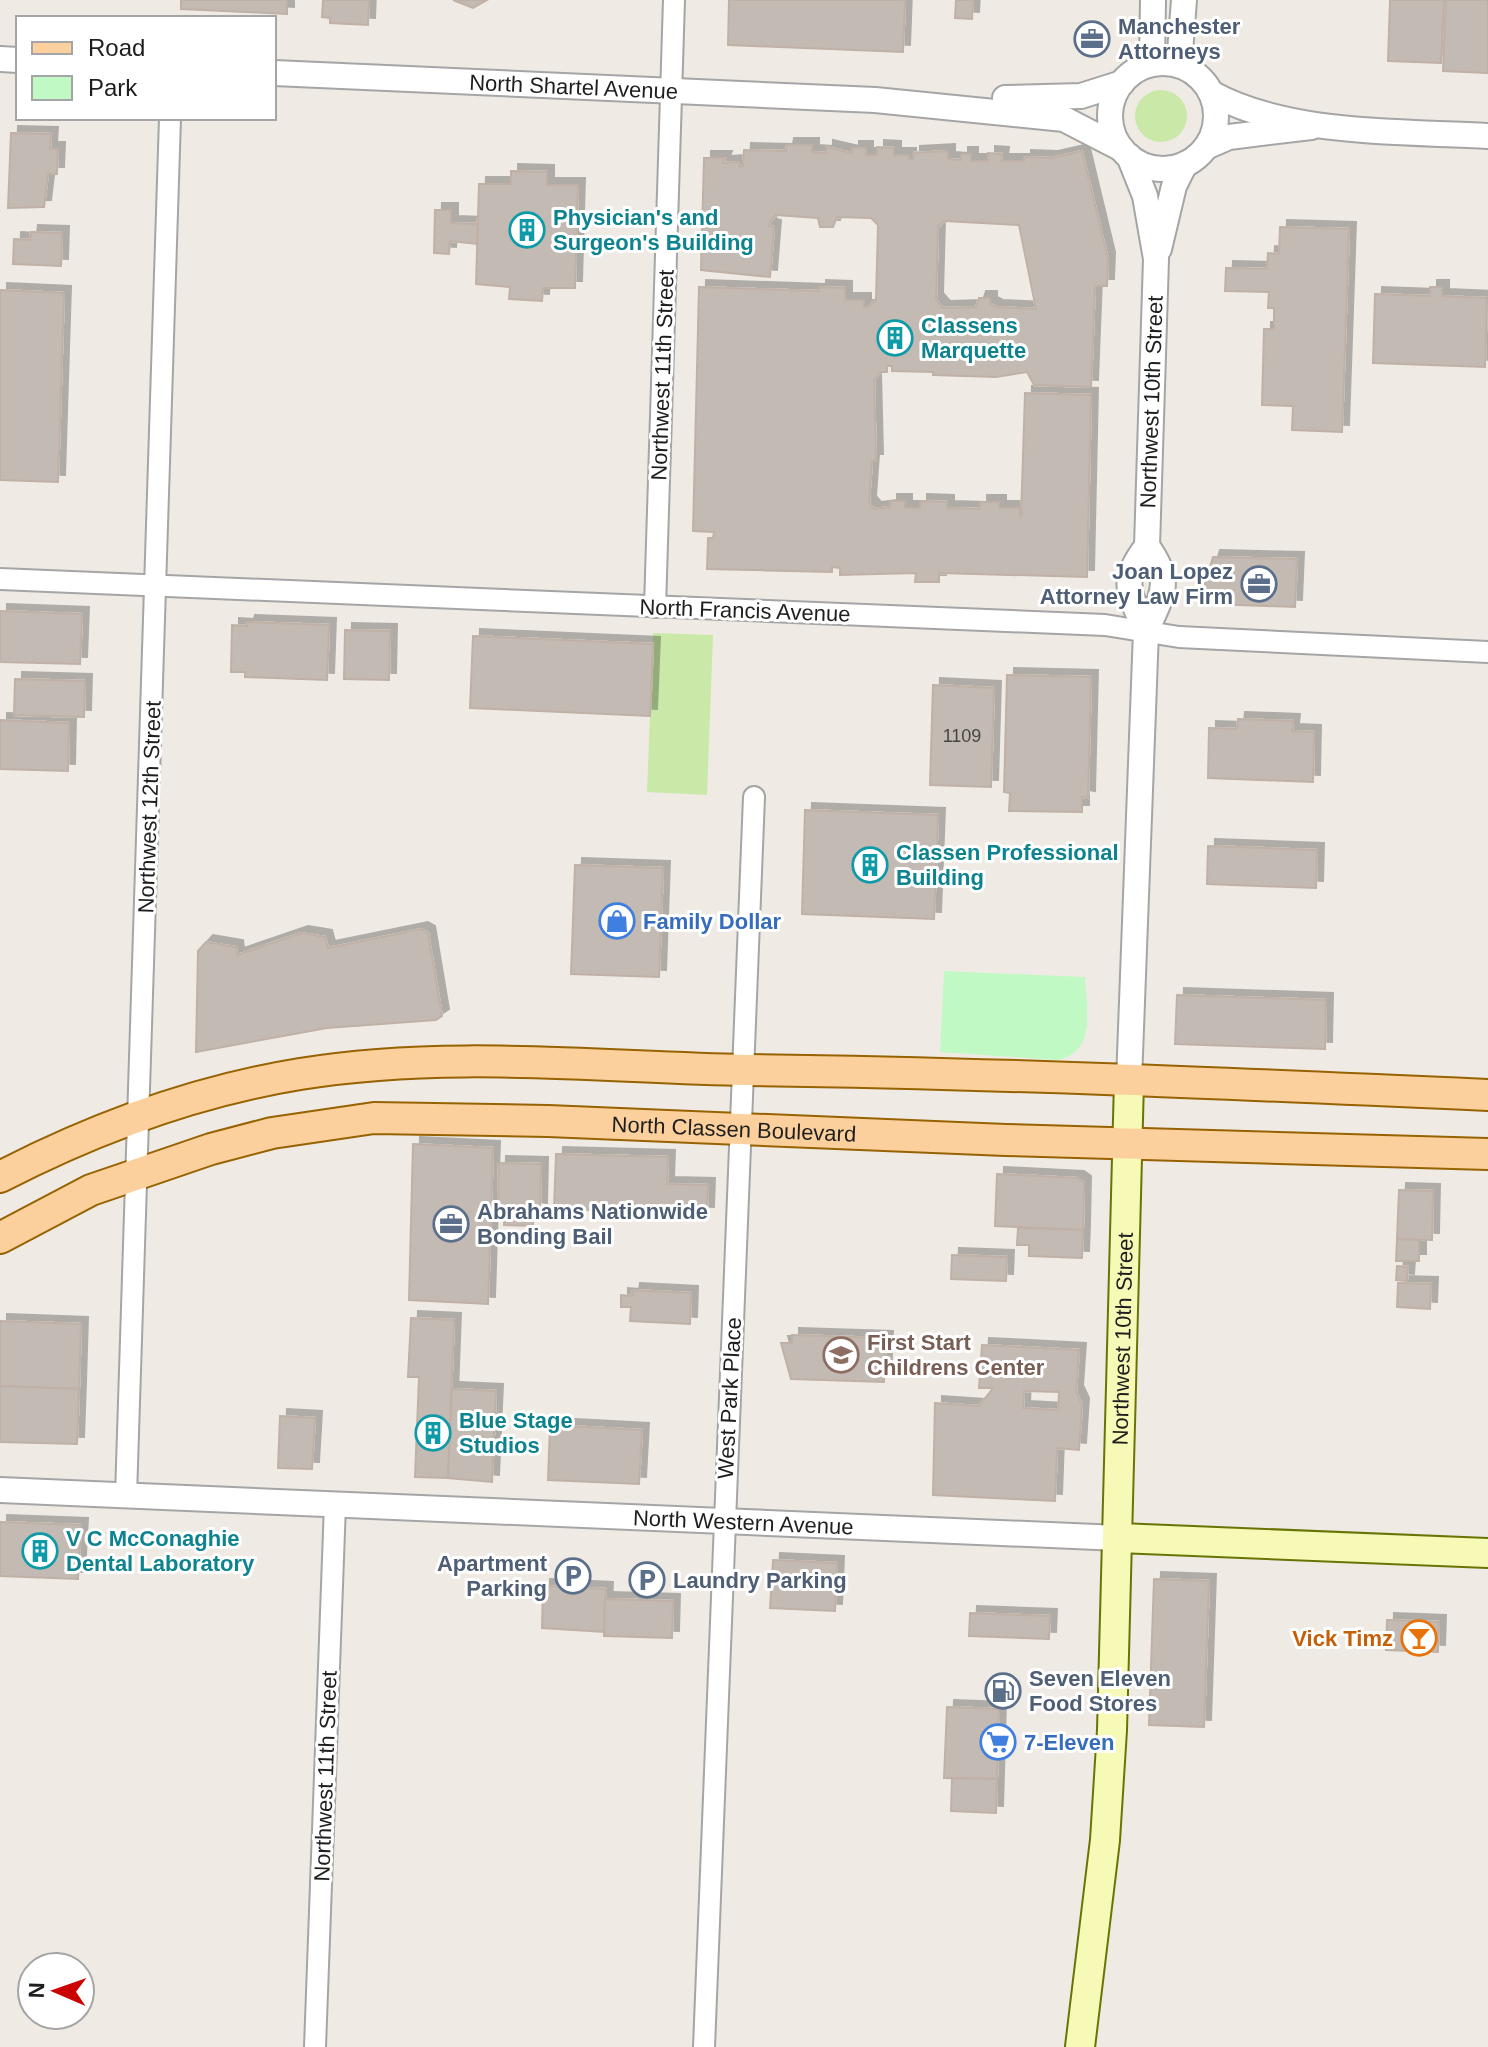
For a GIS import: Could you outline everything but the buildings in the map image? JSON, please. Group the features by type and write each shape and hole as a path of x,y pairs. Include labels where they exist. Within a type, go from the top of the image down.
{"main road":[{"path":"0,1177 41,1156 139,1117 236,1087 301,1074 366,1067 465,1063 920,1071 1488,1095"},
{"name":"Northwest 10th Street","path":"1080,2047 1105,1840 1119,1538 1129,1081"},
{"name":"North Classen Boulevard","path":"0,1238 91,1190 137,1174 272,1133 374,1118 517,1120 1130,1145 1488,1154"},
{"name":"North Western Avenue","path":"1119,1538 1488,1553"}],"street":[{"name":"Northwest 11th Street","path":"655,607 674,0"},
{"path":"1152,64 1153,0"},
{"path":"1179,65 1184,0"},
{"path":"1317,126 1229,137 1206,147 1185,164 1156,168 1126,153 1114,134 1110,114 1122,83 1138,69 1152,64 1179,65 1198,76 1211,93 1245,109 1317,126 1488,136"},
{"name":"North Shartel Avenue","path":"276,73 875,100 1065,98 1096,93 1122,83"},
{"path":"1206,147 1216,124 1211,93"},
{"name":"North Shartel Avenue","path":"875,100 1064,119 1126,153"},
{"name":"Northwest 12th Street","path":"126,1496 170,120"},
{"name":"Northwest 10th Street","path":"1126,153 1145,196 1156,259 1147,546 1130,568 1130,592 1146,631 1129,1081"},
{"name":"Northwest 10th Street","path":"1156,259 1174,186 1185,164"},
{"name":"North Francis Avenue","path":"0,579 1105,625 1179,637 1488,652"},
{"name":"West Park Place","path":"704,2047 754,797"},
{"name":"North Western Avenue","path":"0,1490 1119,1538"},
{"name":"Northwest 11th Street","path":"315,2047 335,1504"}],"green space":[{"path":"1161,90 1179,98 1187,116 1179,134 1161,142 1143,134 1135,116 1143,98"},
{"path":"653,633 713,635 707,795 647,792"},
{"path":"944,971 1085,977 1087,1027 1079,1048 1057,1060 940,1052"}],"place":[{"name":"Manchester Attorneys","path":"1092,39"},
{"name":"Physician's and Surgeon's Building","path":"527,230"},
{"name":"Classens Marquette","path":"895,338"},
{"name":"Joan Lopez Attorney Law Firm","path":"1259,584"},
{"name":"Classen Professional Building","path":"870,865"},
{"name":"Family Dollar","path":"617,921"},
{"name":"Abrahams Nationwide Bonding Bail","path":"451,1224"},
{"name":"First Start Childrens Center","path":"841,1355"},
{"name":"Blue Stage Studios","path":"433,1433"},
{"name":"V C McConaghie Dental Laboratory","path":"40,1551"},
{"name":"Apartment Parking","path":"573,1576"},
{"name":"Laundry Parking","path":"647,1580"},
{"name":"Vick Timz","path":"1419,1638"},
{"name":"Seven Eleven Food Stores","path":"1003,1691"},
{"name":"7-Eleven","path":"998,1742"}]}
